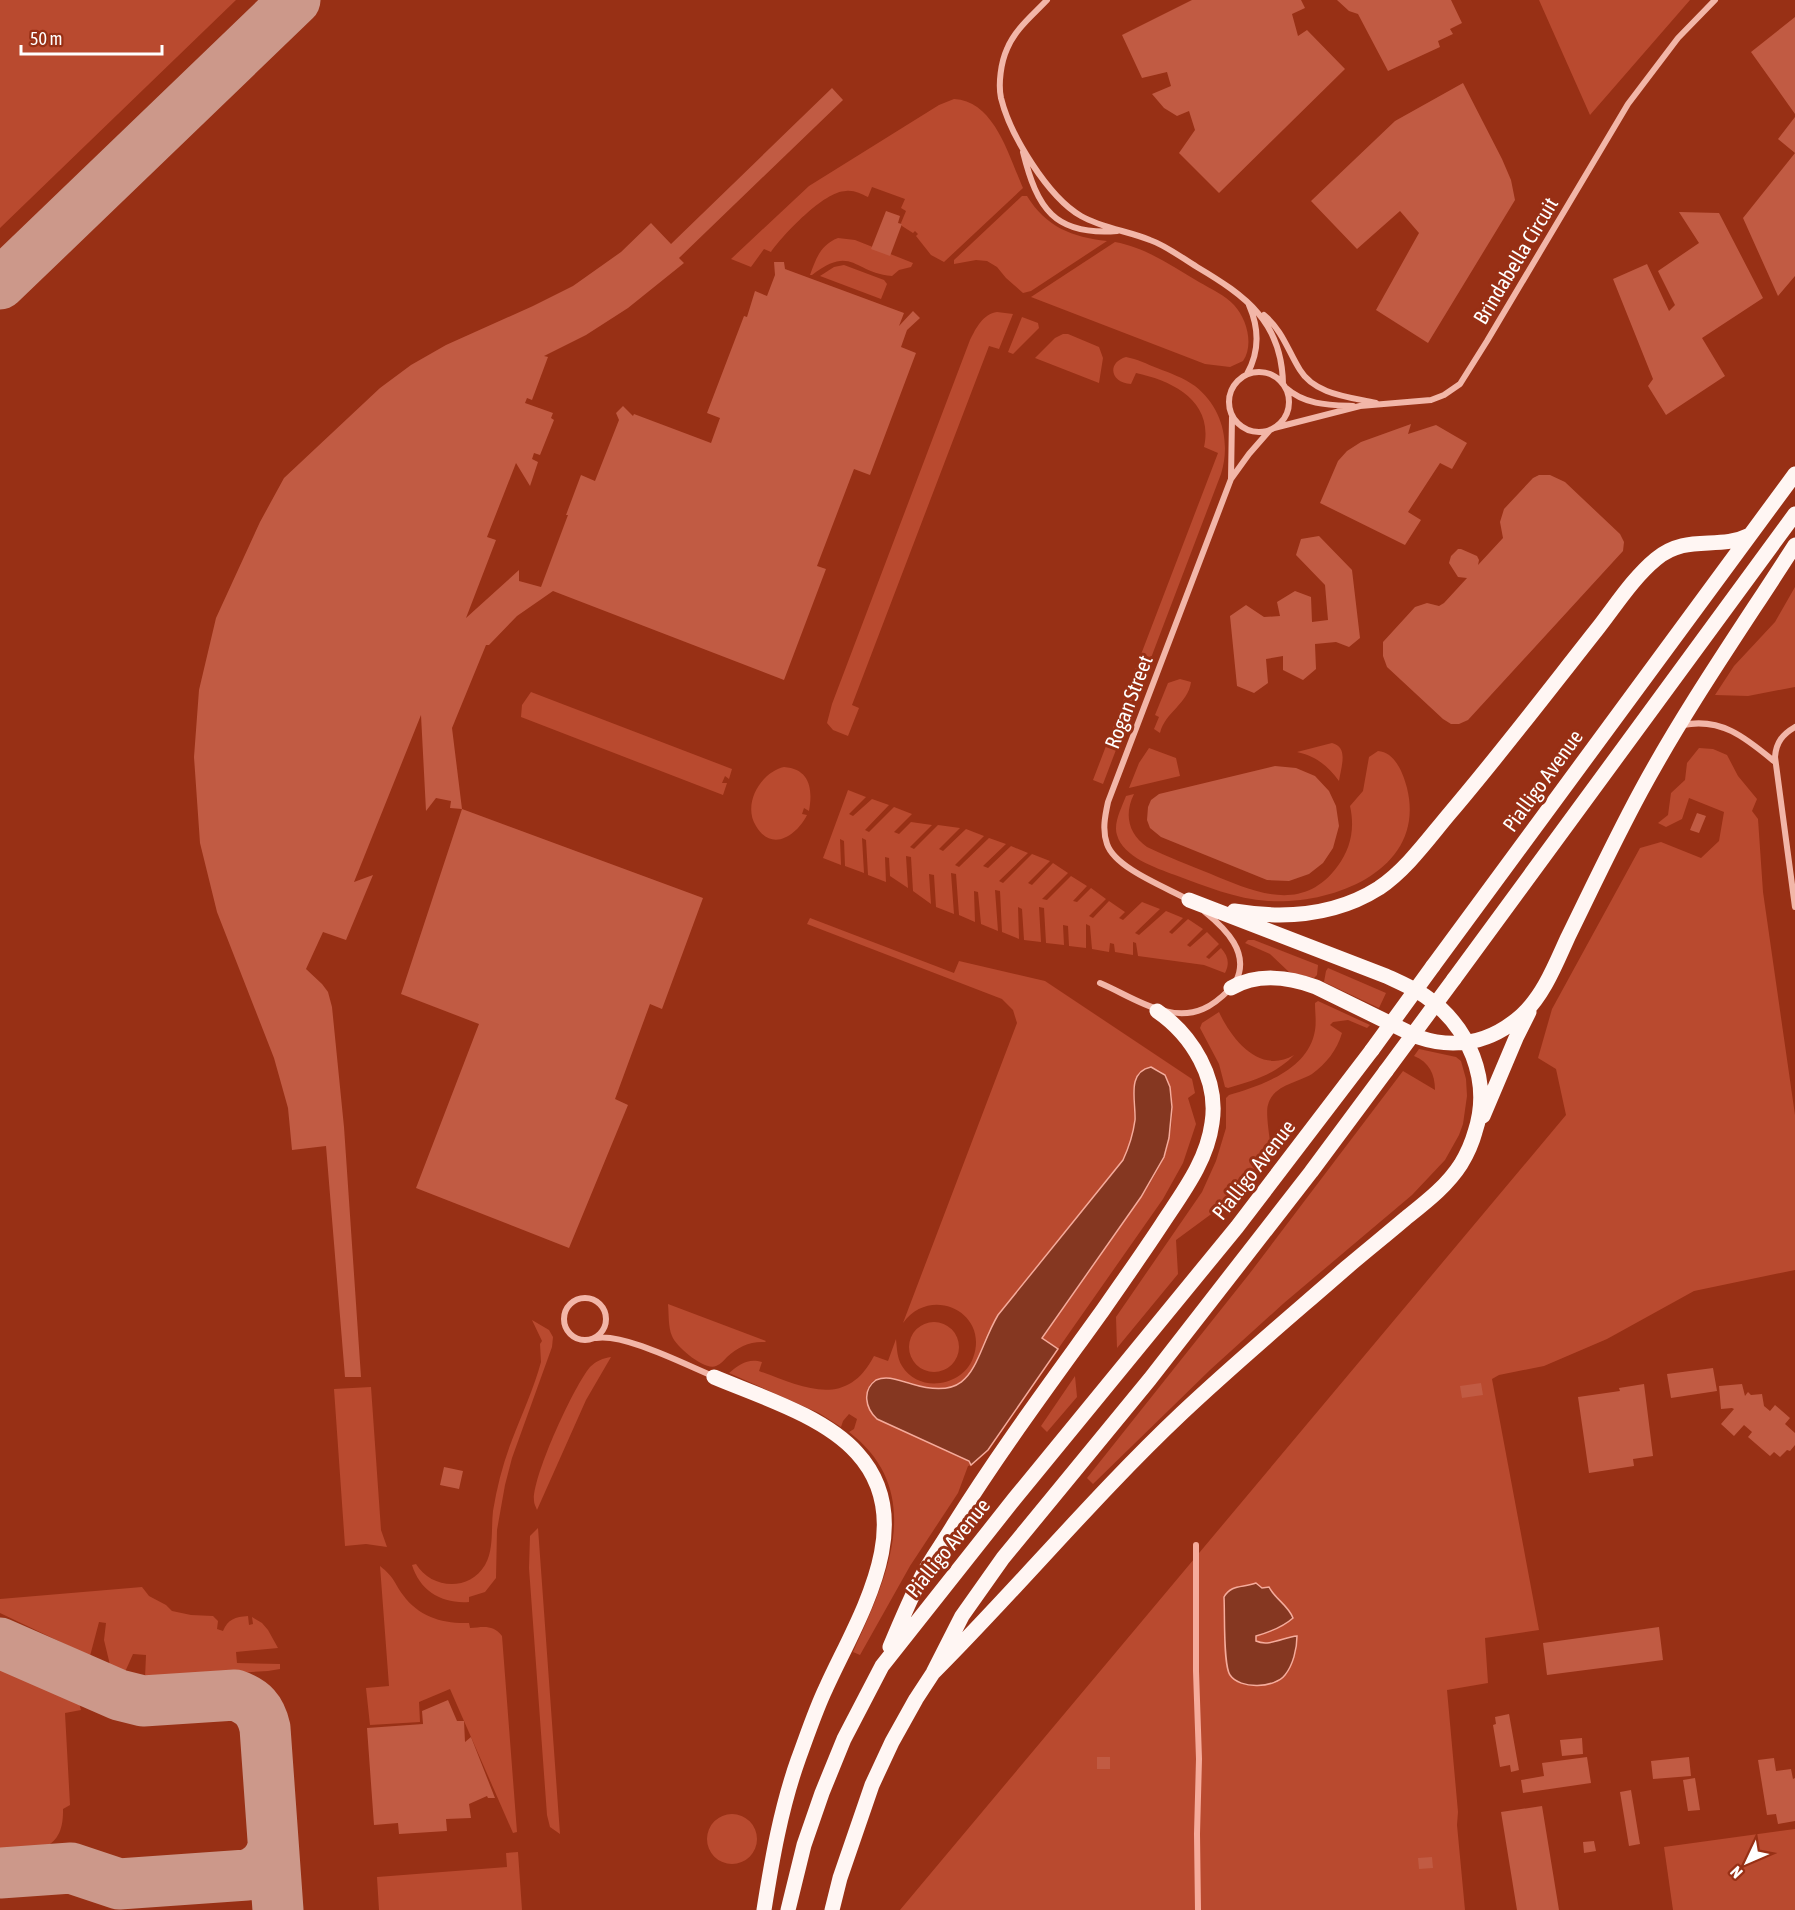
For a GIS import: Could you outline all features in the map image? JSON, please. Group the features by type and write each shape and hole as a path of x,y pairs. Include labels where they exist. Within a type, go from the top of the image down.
{"main road":[{"name":"Pialligo Avenue","path":"788,1910 804,1845 822,1792 844,1738 882,1666 1015,1498 1237,1227 1372,1050 1795,474"},
{"path":"832,1910 846,1860 872,1785 897,1734 933,1673 962,1616 1003,1558 1150,1379 1311,1172 1795,514"},
{"path":"1189,900 1251,913 1293,915 1344,905 1378,888 1398,873 1413,857 1496,759 1629,589 1655,560 1671,550 1691,543 1728,543 1750,535"},
{"path":"1231,988 1242,982 1257,979 1300,982 1316,987 1418,1037 1436,1042 1468,1044 1482,1040 1507,1027 1524,1014 1550,975 1641,791 1795,545"},
{"path":"1189,900 1386,976 1413,989 1437,1005 1450,1018 1468,1044 1477,1067 1480,1087 1478,1122 1472,1140"},
{"path":"933,1673 985,1621 1030,1569 1182,1413 1296,1311 1436,1193 1462,1163 1516,1038 1537,996"},
{"path":"882,1666 922,1576 976,1490 1131,1270 1194,1175 1202,1158 1211,1132 1213,1112 1206,1073 1186,1037 1174,1023 1157,1011"},
{"path":"714,1377 828,1428 867,1465 875,1480 884,1514 879,1568 860,1618 826,1689 797,1763 778,1831 764,1910"}],"street":[{"path":"1047,0 1018,30 1006,49 1001,95 1007,117 1022,148 1035,191 1056,218 1069,226 1087,232 1126,232"},
{"name":"Brindabella Circuit","path":"1272,429 1360,406 1435,399 1452,390 1465,377 1628,105 1678,38 1715,0"},
{"path":"1022,148 1066,205 1082,217 1156,242 1225,283 1248,301 1280,332 1300,371 1312,383 1328,392 1383,405"},
{"path":"1248,301 1254,317 1257,342 1255,356 1248,374"},
{"path":"1248,301 1264,320 1274,337 1281,358 1284,386 1288,398 1288,410 1283,420 1272,429 1260,432 1245,429 1237,423 1229,405 1231,391 1239,379 1248,374 1267,373 1276,377 1284,386 1295,396 1309,401 1321,404 1360,406"},
{"name":"Rogan Street","path":"1231,479 1232,415"},
{"name":"Rogan Street","path":"1231,988 1240,969 1238,951 1229,935 1189,900 1128,867 1112,854 1106,843 1104,830 1108,802 1231,479 1254,447 1272,429"},
{"path":"1680,726 1698,723 1724,727 1742,736 1775,762"},
{"path":"1795,727 1787,732 1776,747 1775,762 1795,907"},
{"path":"1100,983 1157,1011 1184,1013 1199,1011 1214,1003 1231,988"},
{"path":"593,1338 604,1328 605,1313 601,1306 591,1299 575,1300 566,1309 564,1317 569,1333 576,1338 585,1340 608,1336 626,1341 714,1377"}],"shaded area":[{"path":"0,0 236,0 0,228"},
{"path":"1539,0 1690,0 1590,115"},
{"path":"954,99 968,102 980,109 990,120 1006,147 1023,188 944,262 931,255 916,236 918,234 915,231 913,233 902,226 906,211 901,208 905,199 872,187 868,197 849,191 827,198 794,225 771,252 764,249 751,267 731,259 809,186 939,105"},
{"path":"1022,196 1027,196 1043,216 1061,229 1082,237 1107,241 1031,291 1023,293 997,267 987,261 976,260 954,264 954,260"},
{"path":"838,238 855,240 913,263 911,267 899,270 892,276 879,274 845,261 826,266 810,275 823,249"},
{"path":"1115,242 1159,258 1230,301 1239,311 1248,332 1248,347 1243,361 1230,367 1205,364 1031,297"},
{"path":"844,265 884,280 887,284 881,299 820,276 834,267"},
{"path":"992,313 1013,314 999,349 989,346 852,705 859,708 848,736 833,730 827,723 832,704 970,340 977,326"},
{"path":"1022,317 1038,323 1039,328 1013,354 1008,352"},
{"path":"1063,334 1099,347 1103,358 1099,383 1035,358 1055,338"},
{"path":"1126,357 1182,378 1204,394 1218,415 1225,450 1221,474 1103,784 1093,780 1218,453 1204,447 1203,417 1197,405 1188,396 1164,381 1136,373 1131,384 1124,383 1115,377 1116,364"},
{"path":"1795,587 1795,687 1748,696 1715,695 1734,666 1775,622"},
{"path":"1180,679 1191,682 1189,690 1167,719 1160,733 1154,729 1159,717 1155,715 1168,683"},
{"path":"531,692 732,769 729,779 725,776 722,783 727,783 723,795 521,717 522,705"},
{"path":"1332,743 1341,749 1342,753 1339,781 1321,762 1297,752"},
{"path":"1149,748 1176,758 1180,776 1129,788 1139,763"},
{"path":"1699,748 1713,749 1727,755 1738,776 1757,799 1752,811 1758,819 1763,892 1795,1115 1795,1270 1694,1291 1607,1339 1544,1366 1499,1375 1492,1379 1539,1630 1485,1638 1488,1683 1447,1690 1465,1910 900,1910 1566,1115 1556,1069 1538,1058 1552,1009 1640,848 1661,842 1701,858 1719,841 1724,812 1689,798 1682,819 1666,827 1658,823 1668,815 1671,793 1685,780 1687,763"},
{"path":"1378,751 1394,759 1401,770 1407,788 1409,816 1403,840 1389,860 1370,876 1346,888 1294,901 1244,898 1209,888 1141,861 1126,850 1117,835 1120,810 1126,796 1134,794 1129,809 1130,823 1136,836 1147,847 1227,881 1261,892 1293,895 1309,890 1323,882 1346,853 1352,830 1350,806 1363,791 1369,757"},
{"path":"784,767 793,769 804,776 810,788 810,803 809,811 804,808 802,814 807,815 797,829 777,840 762,834 752,817 751,808 761,782 768,775"},
{"path":"848,790 866,797 849,814 853,816 872,799 889,805 865,830 869,832 894,807 912,814 894,832 899,834 911,822 932,825 910,847 914,849 938,825 960,828 939,849 943,851 966,829 984,836 955,865 959,867 989,838 1006,844 983,866 988,868 1011,846 1028,853 999,881 1003,883 1032,854 1050,861 1028,883 1032,885 1053,863 1068,873 1042,899 1047,900 1071,876 1087,886 1073,901 1077,902 1091,888 1106,899 1089,916 1093,918 1109,901 1125,912 1119,918 1123,920 1142,902 1160,909 1135,933 1139,935 1166,911 1183,918 1169,932 1172,934 1188,919 1203,929 1187,945 1190,947 1207,932 1219,944 1206,957 1209,959 1221,948 1228,960 1225,973 1204,965 1138,956 1136,943 1133,942 1133,955 1115,952 1114,944 1110,943 1109,952 1092,949 1090,926 1086,924 1086,948 1069,946 1068,926 1063,925 1064,945 1046,943 1044,908 1039,907 1041,942 1024,940 1022,909 1018,907 1019,939 1002,932 1000,891 995,890 998,931 981,924 978,892 974,891 975,922 959,915 956,874 951,873 954,914 936,907 934,875 929,874 931,904 913,891 911,857 906,856 908,888 890,876 889,858 885,857 886,882 868,875 866,840 862,838 864,873 845,866 844,841 840,839 841,865 823,858"},
{"path":"810,918 954,973 959,961 1045,981 1192,1079 1195,1093 1188,1098 1196,1124 1183,1163 1163,1199 1058,1349 1042,1338 1142,1195 1164,1157 1172,1123 1172,1096 1164,1074 1156,1069 1145,1069 1136,1079 1133,1092 1134,1126 1123,1160 998,1315 987,1335 975,1367 967,1378 942,1389 885,1378 877,1379 869,1387 868,1400 877,1419 970,1461 971,1465 968,1466 958,1493 910,1566 860,1655 853,1652 877,1595 893,1538 894,1509 888,1482 873,1456 849,1432 854,1429 857,1419 849,1414 841,1427 819,1413 729,1373 744,1363 757,1361 762,1362 759,1371 792,1383 822,1390 837,1389 863,1373 874,1356 888,1361 896,1339 898,1357 902,1366 910,1375 919,1380 940,1383 951,1380 968,1368 973,1358 976,1342 973,1328 966,1317 955,1309 942,1305 928,1306 915,1311 903,1323 1017,1023 1013,1010 1002,999 807,924"},
{"path":"1248,940 1254,940 1318,965 1317,975 1314,978 1289,972 1270,954 1245,943"},
{"path":"1328,968 1386,993 1379,1008 1324,982"},
{"path":"1318,1001 1370,1025 1367,1028 1348,1020 1333,1022 1330,1025 1342,1033 1334,1051 1322,1066 1312,1074 1286,1085 1271,1098 1267,1115 1272,1156 1248,1187 1176,1240 1178,1274 1117,1348 1116,1317 1202,1192 1216,1161 1226,1128 1226,1098 1267,1082 1301,1058 1309,1048 1314,1035 1315,1003"},
{"path":"1219,1012 1239,1043 1259,1058 1270,1061 1282,1060 1294,1055 1280,1067 1264,1076 1246,1083 1225,1087 1219,1064 1200,1028 1202,1023"},
{"path":"1419,1049 1456,1057 1461,1061 1466,1079 1467,1096 1463,1124 1445,1160 1412,1195 1284,1303 1210,1370 1093,1484 1087,1478 1250,1273 1403,1071 1435,1090 1430,1069 1414,1056"},
{"path":"1151,1067 1165,1075 1170,1087 1172,1107 1169,1138 1164,1157 1141,1197 1042,1338 1058,1349 988,1450 971,1465 969,1461 877,1419 870,1410 867,1399 869,1389 876,1380 890,1378 933,1388 949,1388 961,1382 970,1373 998,1315 1123,1160 1135,1120 1135,1081 1143,1070"},
{"path":"668,1304 766,1341 740,1348 716,1366 705,1365 691,1357 675,1341 670,1329"},
{"path":"532,1320 549,1330 553,1337 552,1347 512,1458 505,1485 497,1530 496,1578 485,1592 469,1597 469,1602 450,1601 426,1589 412,1565 416,1564 431,1578 450,1584 470,1580 478,1574 488,1559 493,1511 501,1475 541,1362 540,1344 542,1341"},
{"path":"929,1322 939,1322 952,1329 959,1342 959,1352 952,1365 939,1372 929,1372 920,1368 913,1361 909,1352 909,1342 913,1333 920,1326"},
{"path":"611,1357 586,1400 537,1510 534,1501 535,1489 565,1411 590,1367 600,1360"},
{"path":"1075,1376 1077,1397 1047,1432 1041,1426"},
{"path":"371,1387 381,1530 387,1547 366,1544 345,1546 334,1389"},
{"path":"538,1528 560,1834 550,1827 547,1815 529,1568 530,1536"},
{"path":"380,1566 391,1577 409,1603 424,1614 450,1622 469,1623 470,1628 491,1628 502,1636 517,1832 513,1833 450,1689 419,1702 420,1722 370,1725 366,1688 389,1686"},
{"path":"1256,1583 1262,1588 1269,1587 1293,1618 1276,1629 1256,1636 1256,1641 1266,1643 1297,1636 1294,1657 1285,1675 1274,1683 1258,1686 1241,1683 1230,1675 1225,1650 1224,1597 1234,1588"},
{"path":"142,1587 149,1596 172,1611 213,1616 218,1621 217,1629 223,1631 232,1619 248,1616 249,1625 253,1624 252,1617 268,1630 278,1648 236,1652 237,1663 280,1664 280,1669 145,1678 146,1655 133,1654 125,1672 110,1665 104,1640 106,1623 99,1622 90,1656 0,1613 0,1599"},
{"path":"13,1666 70,1688 78,1699 81,1710 65,1713 70,1805 63,1809 58,1834 53,1842 36,1850 0,1853 0,1667"},
{"path":"732,1814 741,1816 752,1825 757,1839 755,1848 746,1859 732,1864 723,1862 712,1853 707,1839 709,1830 718,1819"},
{"path":"1795,1829 1795,1910 1673,1910 1664,1847"},
{"path":"518,1852 522,1910 379,1910 377,1877 507,1867 506,1853"}],"building":[{"path":"1192,0 1301,0 1305,8 1292,14 1298,36 1307,30 1345,69 1219,193 1179,153 1195,130 1189,111 1177,116 1164,108 1152,94 1171,86 1167,72 1142,78 1122,35"},
{"path":"1337,0 1451,0 1462,23 1450,29 1453,34 1438,41 1440,47 1388,71 1358,14 1349,11"},
{"path":"1795,17 1795,114 1751,52"},
{"path":"1463,83 1502,159 1511,180 1515,200 1428,343 1376,310 1419,233 1400,211 1357,249 1311,201 1395,121"},
{"path":"832,88 843,100 679,258 684,263 628,308 586,335 544,356 548,357 532,400 527,398 525,403 553,413 551,418 554,420 540,455 534,453 532,459 538,462 530,486 516,463 487,537 496,540 466,618 519,570 519,581 541,587 581,475 595,481 619,420 616,413 623,406 633,416 634,414 711,443 720,418 707,413 744,316 747,317 755,291 767,296 775,275 774,262 784,262 785,269 904,313 899,326 913,311 920,318 907,330 901,347 916,353 870,475 854,469 817,566 826,569 784,680 553,591 517,616 489,645 486,645 452,728 462,809 450,808 451,801 436,798 426,811 421,715 354,882 373,875 346,940 323,932 306,969 328,992 332,1007 344,1127 361,1377 345,1377 326,1146 292,1150 288,1108 274,1058 217,912 200,843 194,757 199,690 216,618 260,522 284,478 380,388 411,365 446,345 573,286 621,252 651,223 671,244"},
{"path":"1795,117 1795,153 1778,139"},
{"path":"1795,153 1795,276 1778,296 1743,218"},
{"path":"886,211 900,216 898,223 902,224 890,256 871,249"},
{"path":"1679,212 1719,213 1763,298 1702,338 1725,376 1666,415 1648,386 1653,379 1613,279 1647,264 1669,311 1675,305 1658,271 1699,243"},
{"path":"1411,424 1408,434 1436,425 1467,443 1452,469 1440,463 1408,512 1421,520 1405,545 1320,503 1338,461 1347,451 1361,442"},
{"path":"1539,475 1550,475 1565,482 1620,534 1624,542 1623,551 1468,720 1459,724 1451,724 1387,667 1383,656 1383,642 1415,607 1427,603 1439,606 1444,603 1467,578 1458,577 1449,563 1451,556 1461,549 1477,556 1478,565 1503,538 1500,522 1504,509 1533,478"},
{"path":"1319,536 1352,570 1360,638 1349,647 1336,642 1315,644 1316,669 1303,680 1283,670 1283,656 1266,659 1268,683 1254,693 1237,686 1230,616 1246,605 1264,617 1280,616 1277,602 1295,591 1311,597 1312,622 1328,620 1325,585 1296,555 1301,539"},
{"path":"1275,766 1296,768 1315,776 1329,791 1336,806 1339,826 1333,848 1323,863 1309,874 1289,881 1267,880 1161,837 1150,828 1147,820 1148,807 1151,800 1159,794"},
{"path":"462,809 703,898 662,1009 650,1004 615,1099 628,1105 569,1248 416,1188 479,1024 401,994"},
{"path":"1697,813 1706,816 1699,833 1690,830"},
{"path":"1713,1368 1717,1391 1671,1398 1667,1374"},
{"path":"1481,1383 1483,1395 1462,1398 1460,1386"},
{"path":"1644,1384 1653,1456 1633,1459 1634,1466 1589,1473 1578,1397 1620,1391 1619,1388"},
{"path":"1742,1384 1745,1396 1748,1392 1751,1395 1762,1394 1764,1406 1770,1411 1775,1405 1790,1418 1785,1424 1795,1433 1795,1445 1790,1451 1787,1450 1780,1457 1774,1452 1770,1456 1748,1437 1752,1432 1744,1425 1734,1436 1721,1424 1734,1409 1721,1409 1719,1386"},
{"path":"444,1467 463,1471 459,1489 440,1485"},
{"path":"1659,1627 1663,1660 1547,1675 1543,1643"},
{"path":"448,1700 457,1721 464,1721 465,1742 471,1737 495,1798 487,1796 469,1804 471,1818 446,1819 447,1831 399,1834 398,1823 374,1825 367,1728 423,1724 422,1711"},
{"path":"1509,1714 1519,1770 1511,1772 1510,1765 1500,1767 1493,1725 1496,1724 1495,1717"},
{"path":"1582,1738 1583,1754 1562,1756 1560,1740"},
{"path":"1097,1757 1110,1757 1110,1769 1097,1769"},
{"path":"1587,1757 1591,1783 1523,1793 1521,1780 1544,1776 1542,1763"},
{"path":"1689,1757 1691,1776 1653,1779 1651,1761"},
{"path":"1774,1758 1776,1771 1791,1769 1793,1779 1795,1778 1795,1821 1778,1824 1776,1814 1767,1815 1758,1760"},
{"path":"1695,1778 1700,1810 1688,1811 1683,1780"},
{"path":"1631,1790 1640,1844 1629,1846 1620,1792"},
{"path":"1542,1806 1559,1910 1517,1910 1501,1812"},
{"path":"1594,1841 1596,1851 1584,1853 1583,1842"},
{"path":"1432,1857 1433,1868 1419,1869 1418,1858"}],"waterway":[{"path":"1196,1545 1199,1759 1198,1910"}],"taxiway":[{"path":"0,284 295,0"},
{"path":"0,1643 119,1695 143,1701 235,1695 247,1700 255,1707 265,1728 278,1910"},
{"path":"0,1873 71,1868 119,1884 247,1875 264,1865 273,1847"}]}
